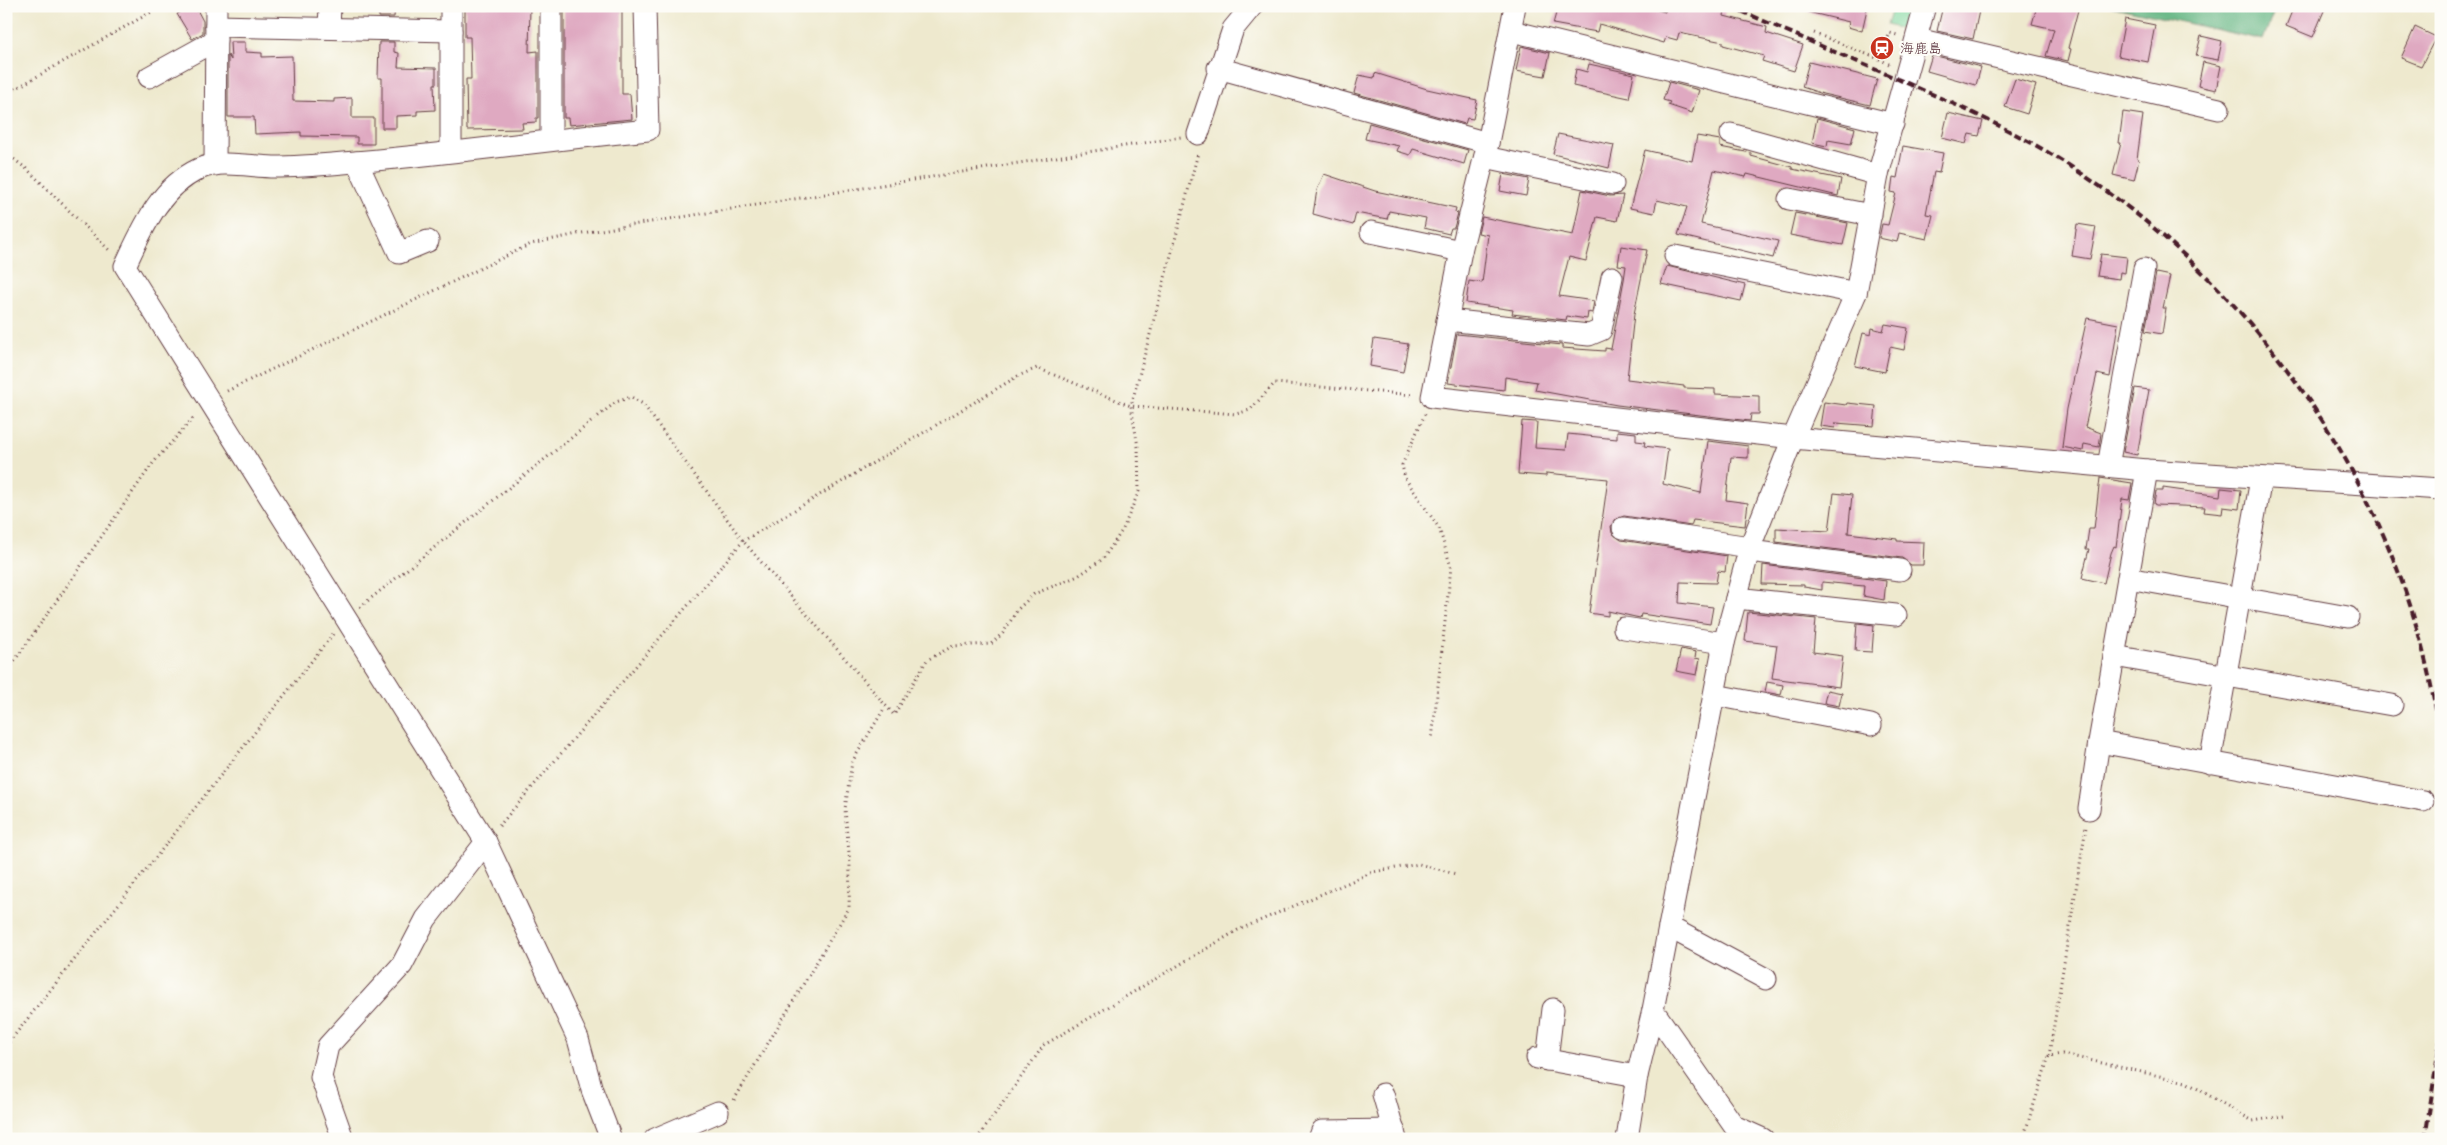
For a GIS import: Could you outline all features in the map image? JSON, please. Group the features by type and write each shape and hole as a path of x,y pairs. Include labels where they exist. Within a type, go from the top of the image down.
{"street":[{"path":"329,28 330,6"},
{"path":"451,6 451,151"},
{"path":"551,6 551,140"},
{"path":"611,1139 592,1090 578,1039 486,842 125,266 143,228 159,201 178,182 200,169 215,165 275,167 357,162 648,130 645,6"},
{"path":"1515,6 1512,31 1487,150 1461,252 1432,397 1793,438 2261,479 2441,489"},
{"path":"1627,1139 1637,1076 1654,1010 1724,643 1750,549 1793,438 1856,293 1878,175 1893,124 1910,38 1925,6"},
{"path":"1198,134 1218,68 1233,30 1253,9"},
{"path":"215,165 216,24"},
{"path":"149,77 216,24 451,31"},
{"path":"1512,31 1893,124"},
{"path":"1910,38 2220,109"},
{"path":"1218,68 1487,150 1613,184"},
{"path":"1731,134 1878,175"},
{"path":"357,162 399,253 428,241"},
{"path":"1788,199 1871,215"},
{"path":"1371,232 1461,252"},
{"path":"1675,256 1856,293"},
{"path":"2108,466 2144,269"},
{"path":"1447,320 1589,335 1601,330 1612,277"},
{"path":"2089,809 2147,470"},
{"path":"2210,762 2261,479"},
{"path":"1623,528 1750,549 1900,570"},
{"path":"2128,578 2348,617"},
{"path":"1736,598 1896,615"},
{"path":"1624,628 1724,643"},
{"path":"2114,656 2392,705"},
{"path":"1715,695 1870,725"},
{"path":"2099,742 2423,802"},
{"path":"338,1135 321,1077 328,1046 402,964 426,919 486,842"},
{"path":"1669,927 1766,979"},
{"path":"1553,1009 1542,1059 1637,1076"},
{"path":"1654,1010 1734,1126 1763,1139"},
{"path":"1319,1139 1322,1131 1395,1134 1383,1094"},
{"path":"655,1139 718,1112"}],"path":[{"path":"6,94 162,6"},
{"path":"1814,33 1879,59 1902,77"},
{"path":"1879,59 1890,33 1910,38"},
{"path":"6,673 153,463 209,400 531,244 582,233 1198,134 1197,159 1131,406 1138,447 1139,491 1123,529 1103,559 1078,576 1034,594 1018,609 1003,633 991,644 953,646 927,660 894,715 885,707 743,541 643,404 631,397 616,402 346,618 6,1046"},
{"path":"6,153 28,170 125,266"},
{"path":"486,842 743,541 1018,376 1037,368 1131,406 1236,414 1250,410 1276,382 1432,397 1416,438 1402,465 1404,478 1439,528 1450,566 1432,740"},
{"path":"718,1112 732,1103 848,908 850,864 845,809 852,762 885,707"},
{"path":"2023,1139 2049,1056 2089,809"},
{"path":"977,1139 1044,1044 1238,930 1373,872 1419,864 1456,874"},
{"path":"2049,1056 2062,1054 2186,1082 2253,1121 2284,1116"}],"green space":[{"path":"2110,6 2276,6 2263,40"},
{"path":"1892,9 1910,14 1905,30 1887,25"}],"building":[{"path":"191,6 195,6 203,21 203,33 192,39 177,14"},
{"path":"379,6 395,6 394,17 379,17"},
{"path":"465,6 530,6 529,52 538,51 538,118 536,118 536,122 522,123 523,129 467,130 466,79 471,79 470,37 465,37"},
{"path":"564,6 622,6 622,94 630,94 632,119 569,125 568,118 564,118"},
{"path":"1558,6 1644,6 1665,12 1666,6 1708,6 1725,10 1724,16 1767,27 1766,33 1803,45 1794,71 1762,61 1764,56 1723,45 1723,42 1679,33 1677,40 1666,37 1664,43 1599,24 1597,32 1553,24"},
{"path":"1809,6 1858,6 1867,9 1862,31 1848,27 1849,22 1808,12"},
{"path":"1943,6 1980,6 1973,39 1937,31"},
{"path":"2037,6 2063,6 2078,10 2068,48 2071,49 2068,61 2046,56 2054,29 2032,24"},
{"path":"2294,6 2326,6 2313,37 2286,26"},
{"path":"2125,19 2155,25 2148,62 2118,56"},
{"path":"2415,27 2436,37 2421,66 2401,58"},
{"path":"2201,36 2222,41 2218,60 2196,56"},
{"path":"230,42 245,42 245,52 262,53 262,57 292,56 293,101 334,102 334,99 352,98 352,118 374,118 374,144 357,144 357,137 301,136 301,132 255,134 254,117 228,117 228,55 231,60"},
{"path":"379,42 394,42 394,52 399,53 398,67 436,68 436,84 434,84 435,110 417,111 417,115 396,116 396,128 382,128 382,78 378,78"},
{"path":"1521,46 1550,53 1545,76 1516,71"},
{"path":"1932,55 1981,67 1976,85 1927,71"},
{"path":"1809,62 1877,79 1870,105 1802,87"},
{"path":"2203,62 2221,66 2216,90 2198,86"},
{"path":"1589,64 1634,74 1629,98 1573,86 1576,69 1587,72"},
{"path":"1375,73 1427,89 1477,100 1473,119 1467,118 1465,124 1354,93 1359,75 1374,78"},
{"path":"2015,79 2036,85 2027,114 2005,107"},
{"path":"1669,82 1699,90 1692,113 1668,105 1670,102 1663,100"},
{"path":"2123,112 2143,115 2137,159 2139,160 2134,180 2113,175 2121,143 2119,143"},
{"path":"1948,113 1983,121 1979,136 1969,134 1966,144 1942,138"},
{"path":"1817,118 1855,128 1851,144 1828,140 1827,146 1812,143"},
{"path":"1369,123 1468,150 1464,164 1413,149 1410,155 1397,151 1399,146 1365,139"},
{"path":"1558,134 1614,145 1609,168 1553,154"},
{"path":"1697,136 1720,140 1720,147 1751,153 1751,156 1792,167 1792,169 1841,179 1838,196 1747,174 1746,177 1714,170 1701,224 1778,241 1773,258 1678,235 1687,207 1657,200 1654,213 1630,208 1645,150 1692,161"},
{"path":"1903,146 1943,153 1939,173 1934,172 1926,214 1933,215 1927,239 1899,233 1897,242 1879,238 1882,224 1888,225 1896,193 1891,192 1893,177 1897,178"},
{"path":"1324,174 1375,191 1456,208 1455,212 1458,213 1454,228 1451,228 1449,234 1424,228 1426,218 1389,211 1387,219 1356,213 1353,225 1313,214 1317,190"},
{"path":"1503,174 1529,179 1526,196 1500,191"},
{"path":"1582,190 1610,196 1623,195 1617,221 1597,217 1586,261 1569,257 1559,296 1594,301 1592,313 1588,312 1587,319 1567,316 1566,320 1512,314 1513,310 1466,303 1469,281 1482,283 1488,235 1478,233 1482,217 1573,235"},
{"path":"1795,213 1848,223 1843,245 1790,235"},
{"path":"2077,224 2096,227 2090,259 2072,256"},
{"path":"1621,246 1647,250 1634,314 1627,379 1684,386 1684,388 1715,389 1715,394 1759,396 1759,414 1751,414 1750,421 1617,405 1535,390 1537,382 1505,377 1504,390 1448,383 1457,334 1562,345 1562,348 1605,351 1605,348 1611,349 1626,266 1618,265"},
{"path":"2101,254 2127,257 2125,273 2120,272 2119,279 2097,276"},
{"path":"1667,266 1745,285 1741,301 1661,284"},
{"path":"2156,273 2170,276 2163,308 2166,308 2162,334 2145,331"},
{"path":"2087,318 2118,324 2110,377 2097,374 2085,427 2101,433 2099,447 2084,444 2083,451 2062,447 2067,409"},
{"path":"1885,324 1908,328 1904,350 1890,347 1885,372 1855,366 1863,333 1871,335 1872,328 1883,331"},
{"path":"1374,339 1408,344 1403,372 1370,366"},
{"path":"2135,388 2149,390 2137,455 2123,452"},
{"path":"1824,402 1876,406 1874,426 1836,423 1835,428 1820,426"},
{"path":"1522,421 1537,422 1535,448 1566,450 1568,434 1617,439 1617,431 1636,433 1636,441 1645,442 1644,446 1668,449 1663,484 1701,493 1708,441 1748,446 1748,458 1731,457 1726,500 1748,503 1745,526 1693,520 1691,526 1624,516 1614,520 1611,526 1612,533 1621,540 1727,556 1725,572 1718,571 1716,583 1680,582 1679,603 1713,607 1710,624 1641,614 1640,618 1608,611 1608,616 1589,613 1608,479 1546,473 1546,476 1518,474"},
{"path":"2100,478 2132,483 2129,500 2122,499 2116,547 2114,546 2111,553 2104,583 2082,578 2089,549 2086,549 2089,529 2094,529"},
{"path":"2163,488 2220,496 2221,488 2241,490 2239,509 2223,507 2222,514 2204,512 2205,507 2156,505 2154,504 2156,491 2163,491"},
{"path":"1834,493 1852,495 1848,533 1897,539 1897,541 1924,542 1923,565 1911,565 1902,558 1776,542 1776,528 1829,531"},
{"path":"1763,565 1886,581 1884,600 1863,596 1864,586 1822,582 1822,590 1804,587 1804,585 1762,584"},
{"path":"1748,612 1816,619 1813,652 1843,656 1839,687 1772,678 1777,645 1745,641"},
{"path":"1857,623 1874,625 1872,652 1855,651"},
{"path":"1681,649 1696,652 1695,658 1700,659 1697,675 1676,671"},
{"path":"1767,682 1783,685 1781,695 1765,692"},
{"path":"1827,690 1842,693 1839,706 1824,703"}],"railway":[{"path":"1730,6 1955,104 2054,156 2114,197 2171,243 2223,294 2271,349 2314,409 2352,471 2384,537 2410,605 2428,671 2441,737"},
{"path":"2425,1139 2441,1034"}],"place":[{"name":"海鹿島","path":"1882,48"}]}
